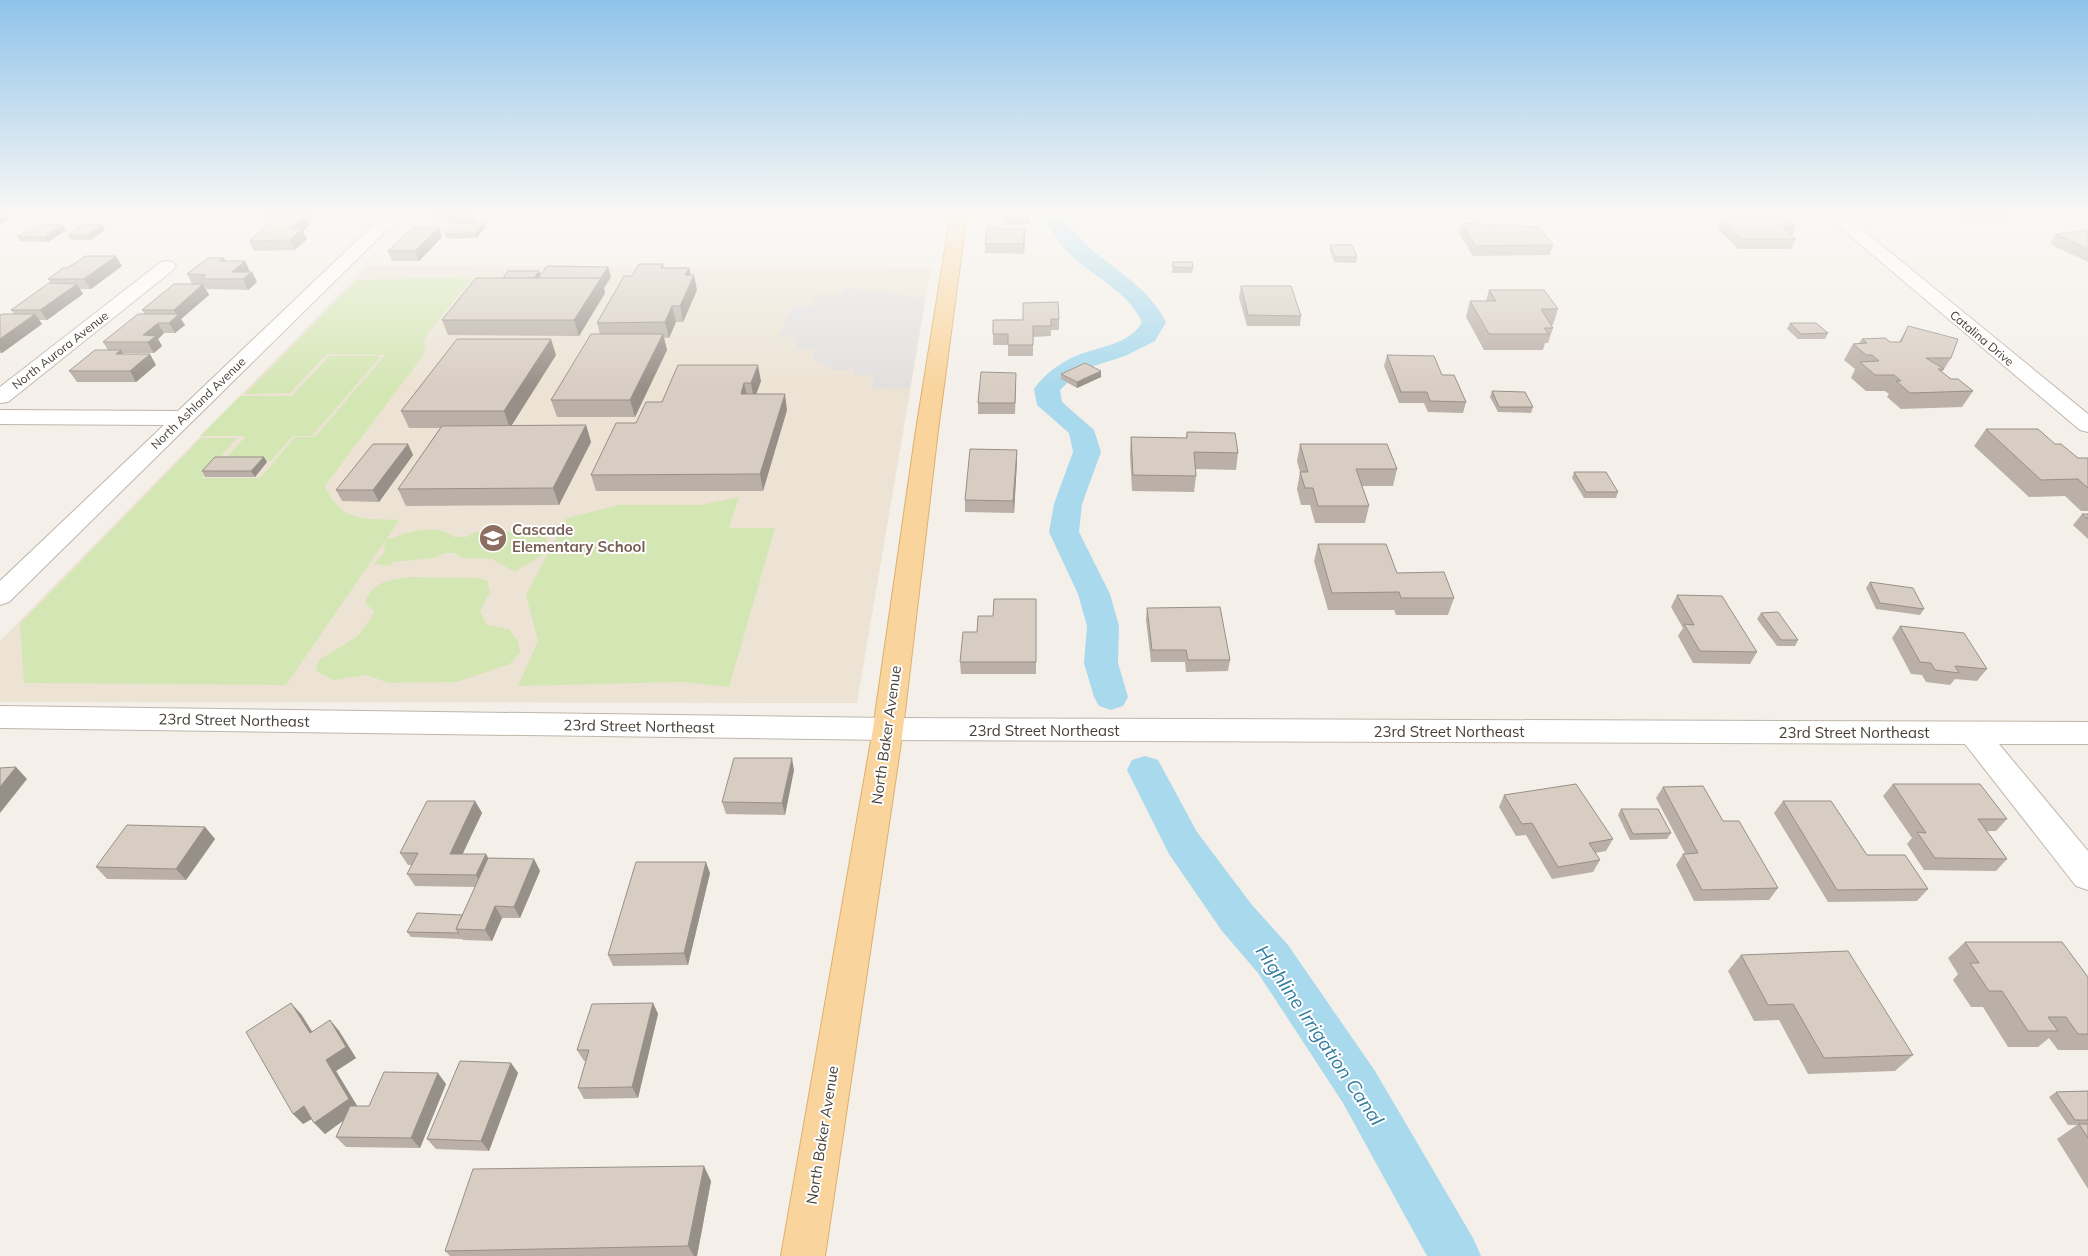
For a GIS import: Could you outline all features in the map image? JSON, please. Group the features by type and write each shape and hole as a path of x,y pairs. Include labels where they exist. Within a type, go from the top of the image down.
{"main road":[{"name":"North Baker Avenue","path":"803,1256 888,729 927,430 950,271"}],"street":[{"name":"North Aurora Avenue","path":"0,397 161,271"},
{"name":"North Ashland Avenue","path":"0,596 336,271"},
{"name":"Catalina Drive","path":"1901,271 2088,425"},
{"path":"0,417 183,418"},
{"name":"23rd Street Northeast","path":"0,717 888,729 2088,733"},
{"path":"1973,732 2088,876"}],"shaded area":[{"name":"Cascade Elementary School","path":"362,271 930,271 857,703 0,702 0,641"},
{"path":"845,287 925,298 910,389 872,388 874,375 854,375 854,369 835,370 812,359 815,349 795,349 797,337 778,338 792,306 811,306 816,295 842,294"}],"green space":[{"path":"473,277 428,333 424,341 425,353 325,486 339,507 346,512 364,518 399,520 386,540 420,530 438,530 454,537 466,537 476,532 538,532 546,537 549,551 515,572 492,559 462,558 455,553 445,553 433,558 393,562 390,566 374,564 384,553 385,541 286,685 24,683 20,624 201,438 237,438 202,478 260,478 295,437 315,437 385,355 327,354 290,393 245,394 357,280"},
{"path":"329,356 381,356 312,436 293,436 271,461 223,461 246,436 200,436 240,396 292,396"},
{"path":"739,497 729,528 775,528 729,687 684,682 518,686 538,641 526,595 567,518 618,505 701,505"},
{"path":"410,577 476,578 487,580 490,592 480,611 487,625 509,629 518,641 520,652 510,664 457,682 388,683 367,675 333,680 316,671 319,660 358,636 375,612 365,603 372,590 382,583"}],"building":[{"path":"59,271 96,271 84,279 48,279"},
{"path":"191,271 252,272 243,279 201,279 206,275 187,274"},
{"path":"508,271 539,271 534,278 503,278"},
{"path":"544,271 606,271 601,278 538,278"},
{"path":"635,271 688,271 685,275 694,275 680,306 672,306 665,322 597,323 624,276 632,276"},
{"path":"476,278 601,278 574,320 442,320"},
{"path":"49,283 77,284 40,310 11,310"},
{"path":"174,284 203,284 174,310 142,310"},
{"path":"1241,286 1291,286 1301,316 1248,315"},
{"path":"1489,290 1544,290 1558,309 1541,309 1553,328 1544,328 1549,334 1489,334 1470,301 1496,301"},
{"path":"1058,302 1059,319 1051,319 1051,326 1033,326 1033,345 1008,345 1008,334 993,334 993,320 1023,320 1023,303"},
{"path":"35,314 0,339 0,315"},
{"path":"138,314 179,314 169,323 158,323 143,335 156,336 148,342 103,342"},
{"path":"1790,323 1816,323 1828,333 1801,334"},
{"path":"1908,326 1958,339 1951,358 1926,358 1944,369 1938,369 1951,379 1958,379 1973,391 1910,393 1896,381 1901,381 1894,375 1875,375 1860,362 1879,361 1872,355 1866,355 1853,344 1867,343 1862,339 1885,338 1890,342 1901,342"},
{"path":"591,334 663,334 630,400 551,400"},
{"path":"457,339 551,339 504,411 401,411"},
{"path":"95,350 121,350 116,354 150,354 130,371 69,371"},
{"path":"1387,355 1434,356 1442,375 1454,375 1466,402 1430,401 1427,392 1401,392"},
{"path":"1085,363 1101,371 1077,382 1061,374"},
{"path":"678,365 758,365 751,383 744,383 741,394 785,394 760,474 591,475 616,423 636,423 646,402 662,402"},
{"path":"981,372 1016,373 1015,403 978,403"},
{"path":"1492,391 1525,392 1533,407 1499,407"},
{"path":"586,425 553,488 398,489 442,426"},
{"path":"1986,429 2038,429 2055,444 2061,444 2078,458 2088,458 2088,488 2078,479 2041,480"},
{"path":"1187,432 1235,433 1238,453 1194,452 1196,476 1133,475 1131,437 1187,438"},
{"path":"373,444 408,444 373,490 336,490"},
{"path":"1300,444 1387,444 1397,469 1356,469 1369,506 1318,506 1313,488 1305,488 1300,472 1308,472"},
{"path":"970,449 1017,450 1013,501 965,500"},
{"path":"215,457 264,457 251,471 202,471"},
{"path":"1574,472 1606,472 1618,492 1586,492"},
{"path":"1318,544 1386,544 1397,573 1444,572 1454,598 1401,598 1399,592 1332,593"},
{"path":"1870,582 1913,588 1924,609 1880,603"},
{"path":"1677,595 1722,596 1757,652 1700,651 1684,624 1694,625"},
{"path":"994,599 1036,599 1036,662 960,662 963,632 977,632 978,616 993,616"},
{"path":"1220,607 1230,660 1188,660 1186,650 1152,650 1147,608"},
{"path":"1778,612 1798,640 1781,640 1761,613"},
{"path":"1900,626 1964,633 1987,669 1955,666 1959,673 1935,670 1931,663 1920,662"},
{"path":"734,758 792,758 782,803 722,802"},
{"path":"16,767 0,787 0,768"},
{"path":"1576,784 1613,839 1589,843 1600,860 1558,867 1532,823 1522,824 1504,795"},
{"path":"1893,784 1980,784 2007,819 1978,819 2007,859 1935,858 1917,832 1926,833"},
{"path":"1703,786 1723,821 1739,821 1778,888 1702,890 1683,854 1698,853 1663,787"},
{"path":"427,801 475,801 450,854 486,854 476,875 407,874 418,853 400,853"},
{"path":"1783,801 1831,801 1867,855 1905,855 1928,889 1837,890"},
{"path":"1621,809 1658,809 1671,833 1633,834"},
{"path":"127,825 205,827 176,869 96,867"},
{"path":"488,858 534,859 514,907 495,906 485,930 456,929"},
{"path":"636,862 706,862 684,953 608,955"},
{"path":"417,913 462,915 456,929 459,933 407,932"},
{"path":"1965,942 2062,942 2088,977 2088,1034 2078,1034 2066,1017 2048,1017 2058,1031 2028,1031 2002,991 1989,991 1970,963 1979,963"},
{"path":"1848,951 1913,1055 1824,1058 1793,1004 1768,1005 1741,955"},
{"path":"291,1003 310,1033 330,1020 346,1047 326,1060 349,1099 314,1123 304,1106 293,1114 246,1032"},
{"path":"653,1003 632,1087 578,1088 589,1050 577,1050 592,1004"},
{"path":"460,1061 511,1063 481,1141 427,1139"},
{"path":"384,1072 438,1073 411,1138 336,1137 350,1106 369,1106"},
{"path":"2088,1091 2088,1120 2075,1120 2056,1092"},
{"path":"2079,1124 2088,1124 2088,1138"},
{"path":"704,1166 688,1246 445,1251 473,1169"}],"waterway":[{"name":"Highline Irrigation Canal","path":"1105,271 1133,292 1154,322 1147,336 1117,351 1085,361 1060,376 1047,389 1050,405 1081,430 1087,452 1068,504 1064,532 1094,594 1103,626 1101,663 1111,697"},
{"name":"Highline Irrigation Canal","path":"1145,770 1183,843 1237,918 1273,959 1359,1087 1455,1256"}],"place":[{"name":"Cascade Elementary School","path":"493,538"}]}
